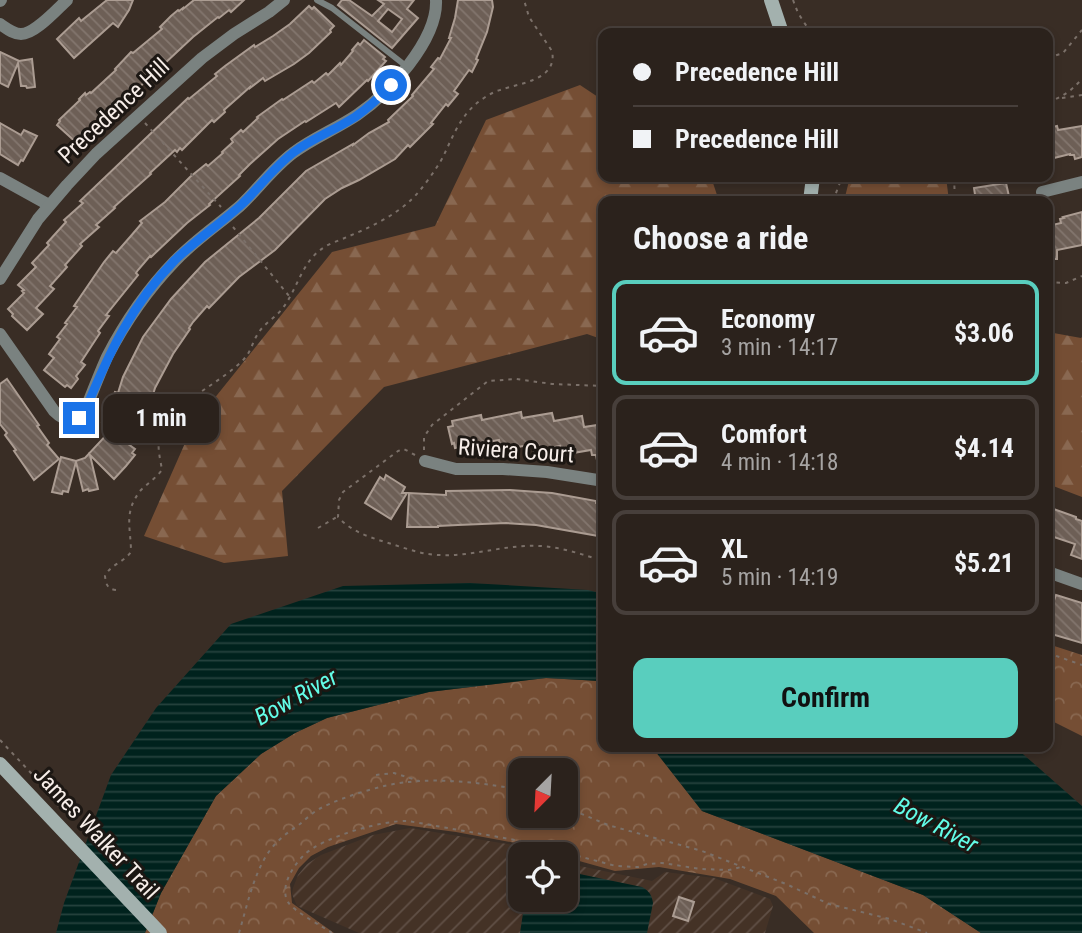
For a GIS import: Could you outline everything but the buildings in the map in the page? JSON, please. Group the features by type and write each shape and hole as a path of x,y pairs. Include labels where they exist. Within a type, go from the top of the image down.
{"main road":[{"path":"771,0 780,28"},
{"name":"James Walker Trail","path":"0,764 60,818 160,933"}],"street":[{"path":"0,24 15,33 28,33 67,0"},
{"name":"Precedence Hill","path":"0,279 49,205 96,155 202,58 284,0"},
{"path":"0,334 58,415 68,420 82,416 127,322 174,262 200,237 242,204 285,159 365,110 384,92 420,48 432,26 436,0"},
{"path":"0,178 49,205"},
{"path":"1042,192 1082,182"},
{"name":"Riviera Court","path":"425,461 456,469 547,472 598,480"},
{"path":"1053,574 1082,584"}],"lane":[{"path":"317,0 332,8 406,66"}],"path":[{"path":"116,590 107,586 106,576 111,567 121,563 131,552 128,531 131,508 142,489 162,470 159,440 176,411 245,358 259,332 282,309 310,261 322,248 385,218 414,198 438,165 454,131 475,104 496,91 540,77 549,70 552,51 529,17 524,0"},
{"path":"793,0 808,28"},
{"path":"1053,56 1063,53 1082,30"},
{"path":"1053,100 1072,91 1082,79"},
{"path":"1059,98 1082,94"},
{"path":"144,122 222,209"},
{"path":"231,224 290,297"},
{"path":"1053,282 1066,283 1082,276"},
{"path":"425,461 425,438 432,425 488,381 516,379 598,386"},
{"path":"82,416 159,440"},
{"path":"425,461 408,450 398,451 343,492 339,500 338,516 348,527 365,536 417,552 452,555 522,545 567,550 598,559"},
{"path":"318,528 338,516"},
{"path":"1053,655 1082,665"},
{"path":"0,740 31,773 60,818"},
{"path":"376,775 394,772 420,781"},
{"path":"239,933 257,873 269,851 319,809 395,785 420,781 508,788"},
{"path":"578,812 608,825 702,851 829,904 890,919 928,933"},
{"path":"332,933 287,901 285,888 294,866 307,852 326,842 372,825 396,820 521,841 616,866 638,867 662,863 701,869 729,870 741,867"}],"shaded area":[{"path":"410,828 508,844 508,912 578,912 578,866 652,881 665,872 714,878 770,899 773,906 765,933 359,933 297,906 292,894 293,888 298,875 307,864 321,855 373,835"}],"green space":[{"path":"580,85 598,97 598,182 713,182 717,196 598,196 598,338 587,334 384,387 282,491 288,556 224,563 144,536 193,425 332,252 435,226 486,120"},
{"path":"849,182 947,182 948,196 845,196"},
{"path":"1053,333 1082,337 1082,497 1053,486"},
{"path":"1053,646 1082,655 1082,736 1053,722"},
{"path":"546,678 598,681 598,752 656,752 702,811 923,895 981,933 814,933 776,896 730,879 659,867 615,871 578,861 578,842 511,842 396,824 328,847 311,856 299,868 290,884 292,903 334,933 145,933 161,893 216,796 261,754 295,733 327,718 429,692"}],"water":[{"name":"Bow River","path":"470,583 598,592 598,681 546,678 429,692 327,718 295,733 261,754 216,796 161,893 145,933 56,933 64,903 111,775 156,708 231,624 343,586"},
{"name":"Bow River","path":"656,752 1021,752 1082,806 1082,933 981,933 923,895 702,811"},
{"path":"578,874 642,887 651,895 653,903 647,933 520,933 523,912 578,912"}],"route":[{"path":"79,418 85,411 107,359 127,322 174,262 200,237 242,204 285,159 355,117 391,85"}]}
